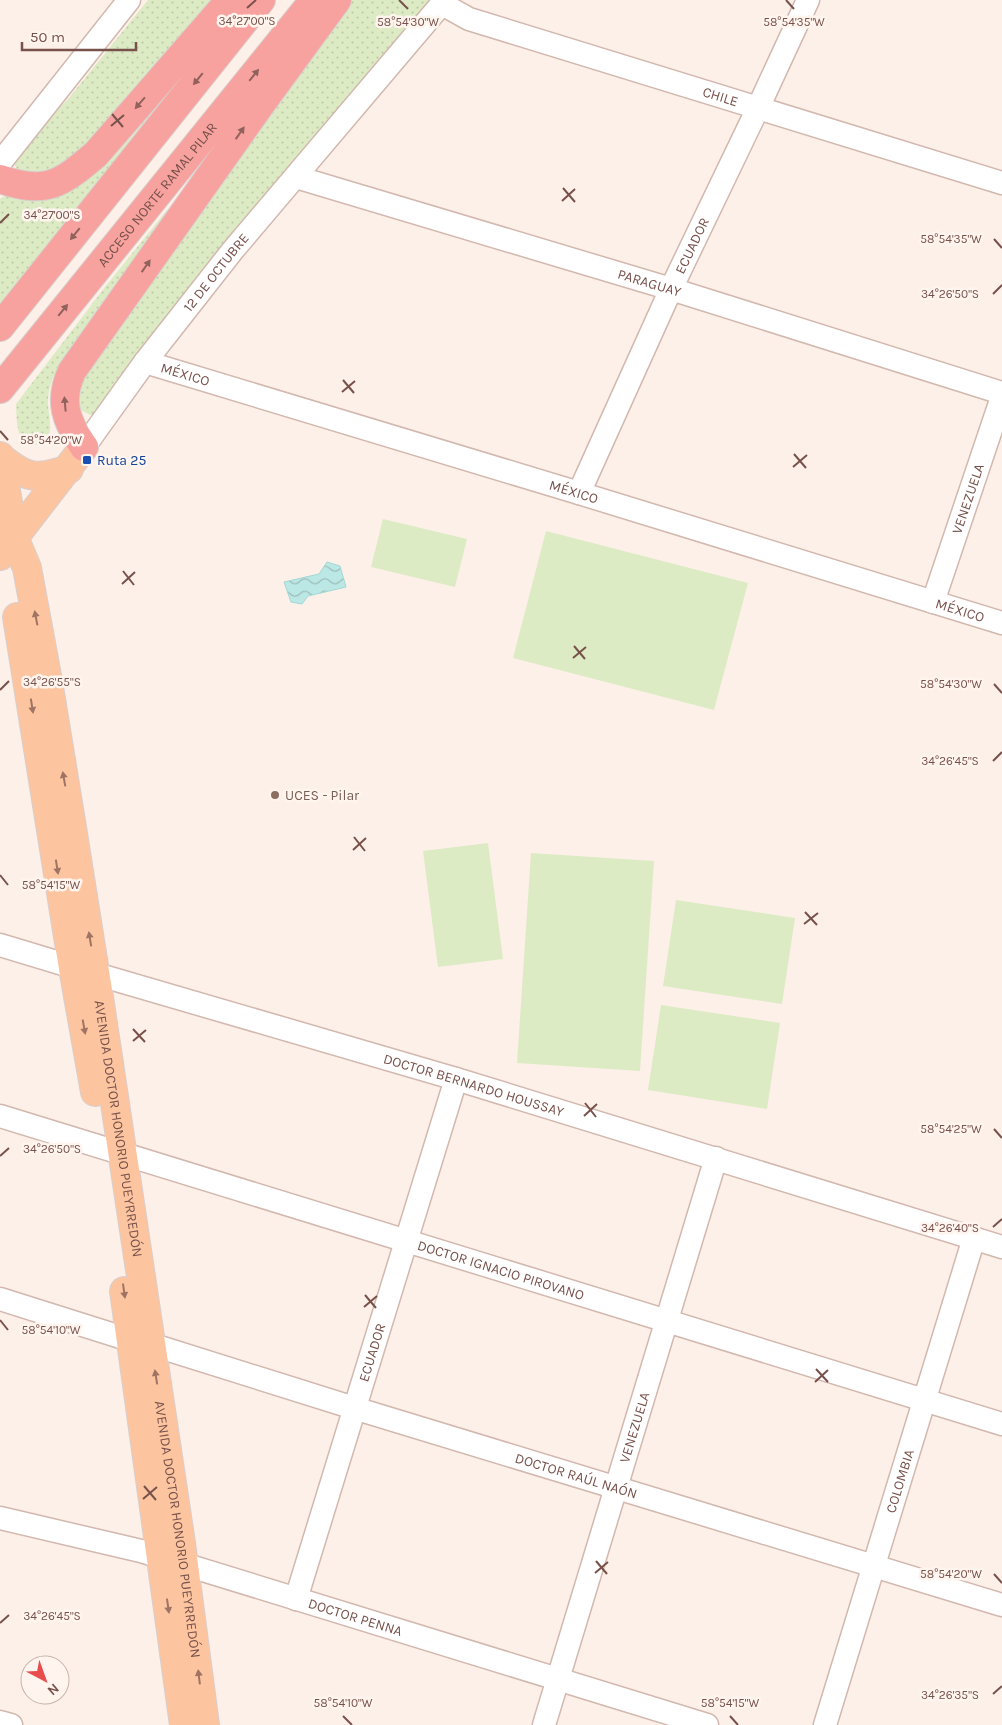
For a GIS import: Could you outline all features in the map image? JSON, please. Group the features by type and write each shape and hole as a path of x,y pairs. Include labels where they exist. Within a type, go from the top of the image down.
{"highway":[{"path":"0,179 20,186 35,188 64,178 83,165 96,154 230,0"},
{"path":"0,327 261,0"},
{"name":"ACCESO NORTE RAMAL PILAR","path":"0,388 314,0"},
{"path":"77,458 65,408 65,390 72,371 337,0"}],"main road":[{"path":"0,456 15,469 25,474 36,476 49,475 77,458"},
{"name":"AVENIDA DOCTOR HONORIO PUEYRREDÓN","path":"0,456 10,572 84,971 114,1151 172,1560 205,1725"},
{"name":"12 DE OCTUBRE","path":"7,546 77,458"},
{"name":"AVENIDA DOCTOR HONORIO PUEYRREDÓN","path":"172,1560 184,1725"}],"street":[{"path":"0,163 129,0"},
{"name":"ECUADOR","path":"580,493 671,289 808,0"},
{"name":"12 DE OCTUBRE","path":"77,458 145,362 233,250 444,2"},
{"name":"CHILE","path":"444,2 469,19 1002,183"},
{"name":"PARAGUAY","path":"296,177 671,289 1002,395"},
{"name":"MÉXICO","path":"145,362 1002,623"},
{"name":"VENEZUELA","path":"933,602 1002,395"},
{"name":"DOCTOR BERNARDO HOUSSAY","path":"0,945 456,1079 1002,1246"},
{"name":"ECUADOR","path":"296,1599 456,1079"},
{"name":"DOCTOR IGNACIO PIROVANO","path":"0,1116 1002,1424"},
{"name":"VENEZUELA","path":"544,1725 716,1158"},
{"name":"COLOMBIA","path":"825,1725 974,1238"},
{"name":"DOCTOR RAÚL NAÓN","path":"0,1299 1002,1605"},
{"name":"DOCTOR PENNA","path":"0,1518 172,1560 707,1725"},
{"path":"0,1722 10,1725"}],"green space":[{"path":"148,0 217,0 143,86 57,175 18,172 14,163 19,151 69,98"},
{"path":"348,0 432,0 97,415 90,415 79,409 74,393 79,378"},
{"path":"225,20 0,316 0,199 7,194 42,194"},
{"path":"167,210 169,210 57,370 51,382 48,395 49,437 40,444 26,442 19,433 16,404 105,287"},
{"path":"383,519 467,539 455,587 371,567"},
{"path":"546,531 748,583 714,710 513,658"},
{"path":"488,843 503,959 438,967 423,851"},
{"path":"531,853 654,861 640,1071 517,1063"},
{"path":"676,900 795,918 782,1004 663,986"},
{"path":"661,1005 780,1023 767,1109 648,1090"}],"water":[{"path":"327,562 340,566 346,587 308,596 302,604 291,602 284,582 319,574"}],"place":[{"name":"Ruta 25","path":"87,460"},
{"name":"UCES - Pilar","path":"275,795"}]}
